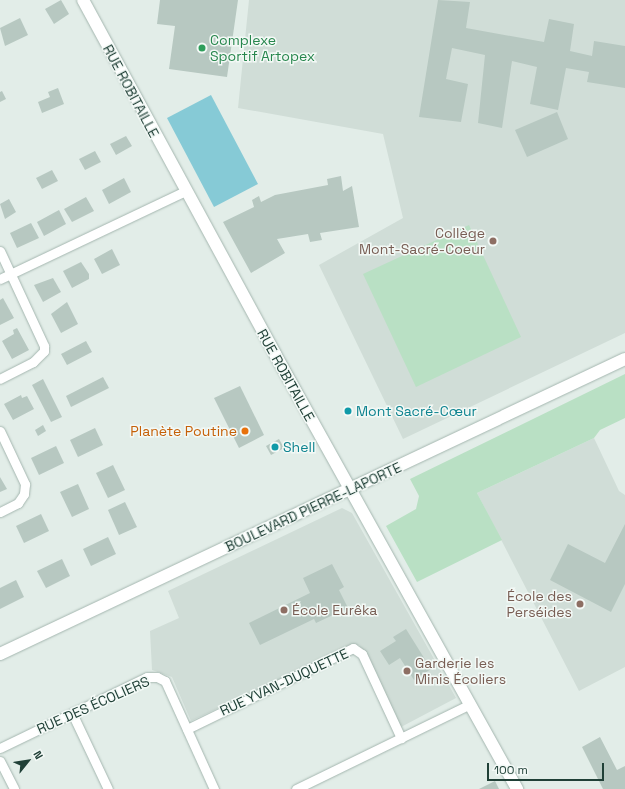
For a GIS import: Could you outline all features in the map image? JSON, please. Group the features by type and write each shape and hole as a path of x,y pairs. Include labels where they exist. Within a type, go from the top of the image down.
{"street":[{"name":"RUE ROBITAILLE","path":"83,0 185,191 518,789"},
{"path":"0,279 185,191"},
{"path":"0,251 42,339 44,351 33,362 0,379"},
{"name":"BOULEVARD PIERRE-LAPORTE","path":"0,654 625,358"},
{"path":"0,431 25,484 24,494 18,503 0,512"},
{"name":"RUE YVAN-DUQUETTE","path":"187,729 353,648 362,654 401,738"},
{"name":"RUE DES ÉCOLIERS","path":"0,748 147,677 157,677 165,681 214,789"},
{"path":"296,789 470,704"},
{"path":"72,712 108,789"},
{"path":"0,761 14,789"}],"shaded area":[{"name":"Collège Mont-Sacré-Coeur","path":"249,0 625,0 625,333 403,439 319,265 403,218 383,134 238,108"},
{"name":"École des Perséides","path":"594,438 619,491 625,495 625,667 579,691 477,493"},
{"name":"École Eurêka","path":"342,508 352,513 456,698 401,727 359,645 350,646 191,721 172,677 152,670 150,631 179,618 168,591"}],"green space":[{"path":"469,225 521,337 416,387 363,274"},
{"path":"625,374 625,418 600,430 594,438 477,493 502,540 417,582 386,526 416,509 419,496 410,479"}],"water":[{"path":"211,95 258,184 214,207 167,118"}],"building":[{"path":"61,0 69,14 54,24 45,9"},
{"name":"Complexe Sportif Artopex","path":"160,0 238,0 227,77 169,69 175,26 157,24"},
{"path":"438,0 470,2 466,28 544,42 549,19 574,24 570,51 592,56 594,41 625,46 625,88 587,82 589,72 566,68 558,110 530,104 537,67 512,61 502,128 478,123 485,55 452,48 446,79 468,84 461,122 419,117"},
{"path":"20,18 28,35 5,46 0,28"},
{"path":"58,88 64,104 42,113 38,102 50,97 48,92"},
{"path":"2,91 6,99 0,102 0,92"},
{"path":"557,112 568,139 527,157 515,130"},
{"path":"126,136 132,146 116,155 110,144"},
{"path":"95,151 101,162 85,170 79,159"},
{"path":"52,170 58,181 42,189 36,178"},
{"path":"341,176 343,191 352,186 359,227 320,233 322,240 310,242 308,234 277,239 285,253 251,273 223,222 254,207 252,200 259,196 261,202 275,195 328,185 327,179"},
{"path":"124,178 131,192 109,204 102,190"},
{"path":"86,197 94,211 72,222 64,209"},
{"path":"9,199 16,212 5,219 0,204"},
{"path":"59,210 66,224 44,236 37,222"},
{"path":"31,223 39,238 17,248 10,233"},
{"path":"112,249 120,265 102,274 94,259"},
{"path":"81,262 89,274 89,279 72,288 63,271"},
{"path":"53,278 61,292 43,302 34,285"},
{"path":"3,298 14,318 0,325 0,300"},
{"path":"67,302 78,324 61,333 51,314"},
{"path":"17,328 29,350 12,359 2,341 14,334 13,330"},
{"path":"86,341 92,352 67,365 61,354"},
{"path":"103,377 109,388 71,407 66,396"},
{"path":"43,379 62,417 51,422 32,385"},
{"path":"240,386 264,435 239,448 214,398"},
{"path":"21,395 22,398 27,396 34,409 13,420 4,404"},
{"path":"43,425 46,431 38,436 35,430"},
{"path":"95,428 103,445 78,457 70,440"},
{"name":"Shell","path":"279,439 284,448 271,455 266,446"},
{"path":"56,446 64,463 39,475 31,458"},
{"path":"113,465 125,490 108,498 96,473"},
{"path":"0,477 7,489 0,492"},
{"path":"78,484 89,509 72,517 60,492"},
{"path":"125,502 137,527 119,535 108,510"},
{"path":"41,514 49,531 24,543 16,526"},
{"path":"625,524 625,584 611,612 550,580 568,544 605,563"},
{"path":"108,537 116,554 91,566 83,549"},
{"path":"62,559 70,576 46,588 37,571"},
{"path":"332,564 344,587 339,590 348,608 316,623 314,619 260,645 249,623 310,593 303,578"},
{"path":"16,580 24,597 0,609 0,588"},
{"path":"406,629 431,669 414,680 400,658 389,665 380,651 396,641 393,637"},
{"path":"600,737 617,770 625,766 625,789 603,789 582,747"},
{"path":"495,781 499,789 479,789"}],"place":[{"name":"Complexe Sportif Artopex","path":"202,48"},
{"name":"Collège Mont-Sacré-Coeur","path":"493,241"},
{"name":"Mont Sacré-Cœur","path":"348,411"},
{"name":"Planète Poutine","path":"245,431"},
{"name":"Shell","path":"275,447"},
{"name":"École des Perséides","path":"580,604"},
{"name":"École Eurêka","path":"284,610"},
{"name":"Garderie les Minis Écoliers","path":"407,671"}]}
